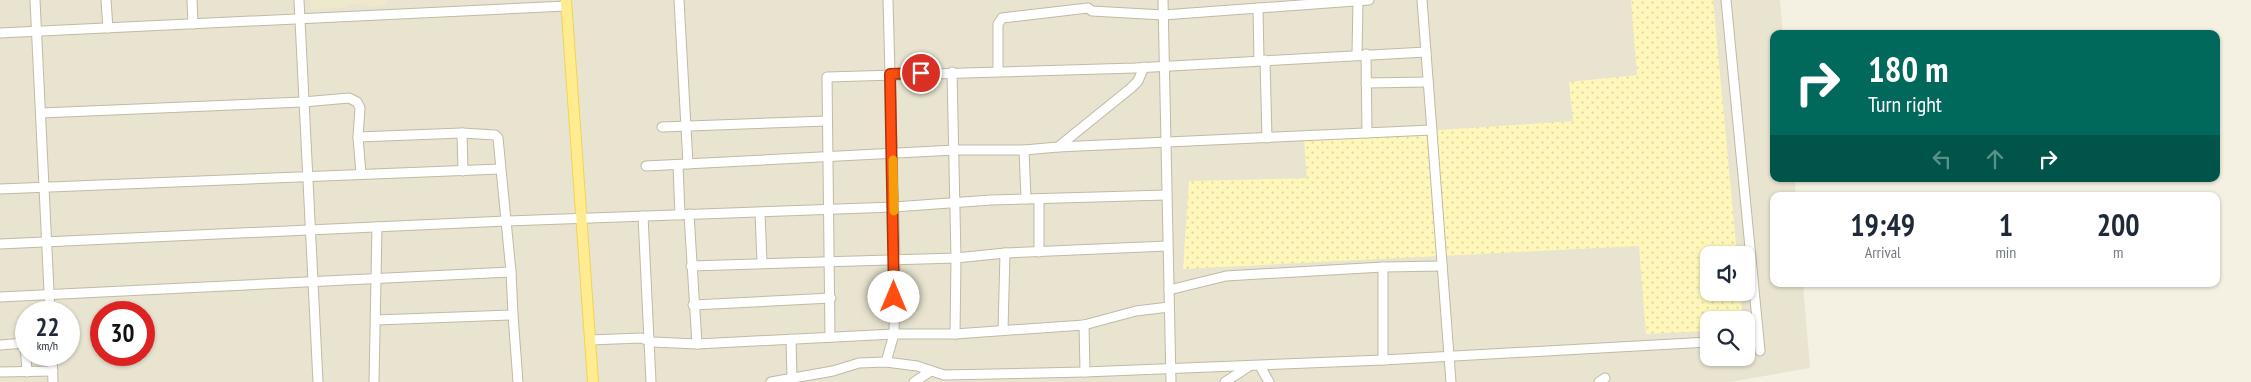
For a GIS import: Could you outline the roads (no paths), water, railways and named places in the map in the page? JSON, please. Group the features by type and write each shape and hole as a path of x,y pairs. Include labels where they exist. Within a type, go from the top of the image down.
{"main road":[{"path":"566,3 593,382"}],"street":[{"path":"35,0 49,301"},
{"path":"106,0 108,28"},
{"path":"192,0 193,24"},
{"path":"298,0 318,382"},
{"path":"679,0 687,126 680,215"},
{"path":"886,362 894,334 894,207 888,0"},
{"path":"1163,0 1171,382"},
{"path":"998,71 998,24 1002,18 1087,4 1092,11 1163,15 1258,8 1286,3 1369,0"},
{"path":"1422,0 1451,382"},
{"path":"1726,0 1760,351"},
{"path":"1358,1 1361,54 1366,83 1367,133"},
{"path":"0,33 566,3"},
{"path":"1258,8 1267,138"},
{"path":"830,337 831,298 826,77 1144,67 1426,52"},
{"path":"1058,148 1131,88 1138,80 1144,67"},
{"path":"952,72 955,150 955,334"},
{"path":"1366,83 1428,82"},
{"path":"40,113 303,102 349,98 354,99 360,108 358,137 361,174"},
{"path":"662,127 827,121"},
{"path":"646,166 955,150 1024,150 1432,130"},
{"path":"358,137 462,133 495,135 498,138 511,272 518,382"},
{"path":"462,133 463,171"},
{"path":"1024,150 1026,199"},
{"path":"0,189 500,169"},
{"path":"0,244 506,221 894,207 1026,199 1166,195"},
{"path":"1039,199 1039,252"},
{"path":"760,212 762,262"},
{"path":"689,214 693,305 697,344"},
{"path":"643,216 647,340 651,382"},
{"path":"374,382 377,227"},
{"path":"691,266 762,262 956,258 1005,253 1167,246"},
{"path":"1003,330 1005,253"},
{"path":"1169,290 1226,276 1383,267 1442,266"},
{"path":"1383,267 1384,360"},
{"path":"0,297 312,280 511,272"},
{"path":"693,305 831,298"},
{"path":"590,340 641,338 697,344 894,334 955,334 1084,325 1136,310 1169,307"},
{"path":"376,320 513,315"},
{"path":"1084,325 1085,372"},
{"path":"791,339 792,378"},
{"path":"771,382 859,363 886,362 917,366 946,379 1384,360 1700,342"},
{"path":"0,345 15,344"},
{"path":"27,366 27,372"},
{"path":"52,366 53,382"},
{"path":"1225,382 1249,366"},
{"path":"1260,366 1269,382"},
{"path":"0,372 52,371"},
{"path":"914,382 931,371"}]}
